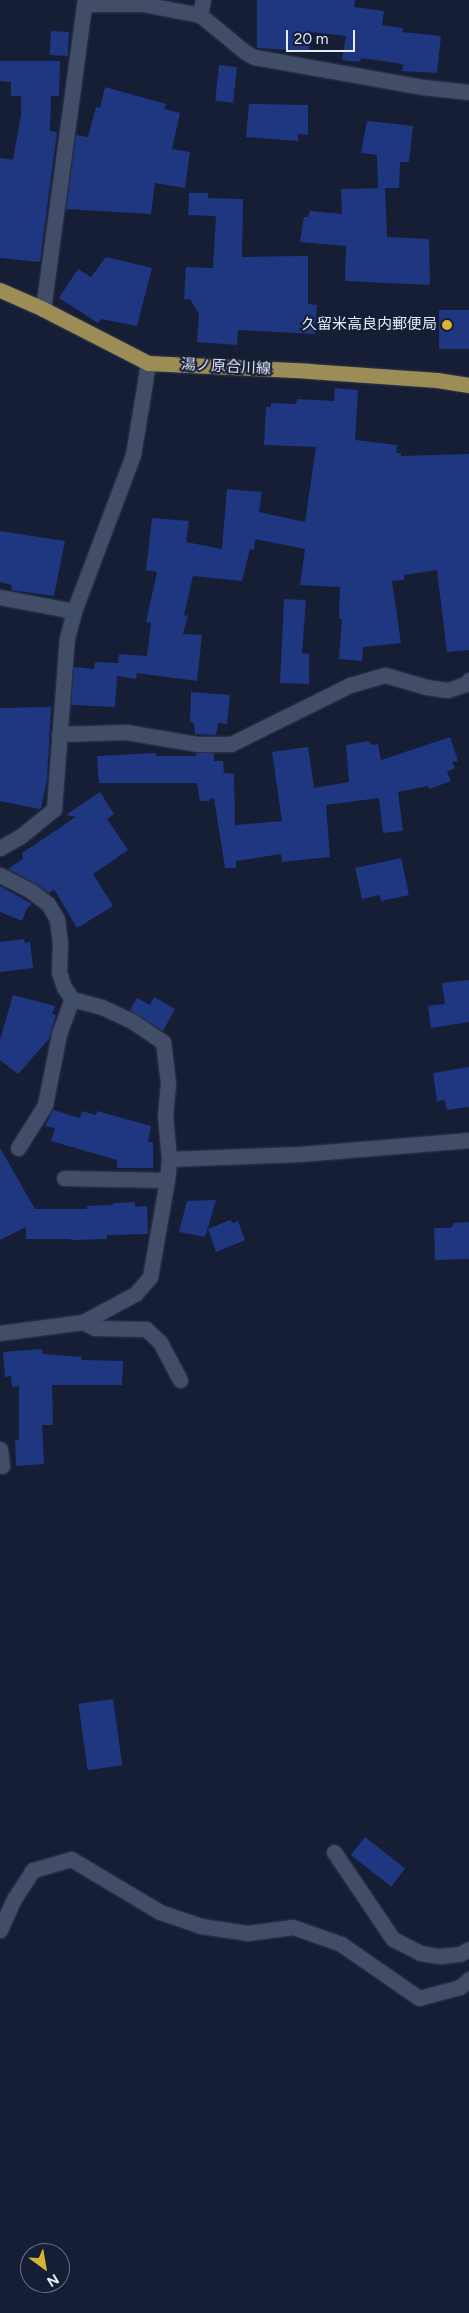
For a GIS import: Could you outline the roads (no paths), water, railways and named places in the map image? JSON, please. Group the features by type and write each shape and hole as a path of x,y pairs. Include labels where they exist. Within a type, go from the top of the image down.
{"main road":[{"name":"湯ノ原合川線","path":"0,290 43,309 148,363 437,380 469,385"}],"street":[{"path":"43,309 84,4 201,7 245,52 254,57 423,87 469,92"},
{"path":"0,848 21,836 54,809 67,638 74,611 134,455 148,363"},
{"path":"0,598 74,611"},
{"path":"59,734 126,732 198,744 231,744 350,685 385,675 426,687 448,690 465,684 469,680"},
{"path":"0,875 31,891 48,904 57,919 60,942 59,972 64,987 72,998 102,1007 132,1021 163,1042 168,1084 165,1115 169,1159 150,1277 135,1294 83,1322 0,1333"},
{"path":"18,1148 44,1106 58,1034 72,998"},
{"path":"169,1159 300,1154 469,1140"},
{"path":"64,1178 167,1180"},
{"path":"83,1322 96,1328 146,1329 160,1342 180,1380"},
{"path":"0,1449 2,1466 0,1466"},
{"path":"334,1852 393,1939 420,1953 440,1956 460,1954 469,1949"},
{"path":"0,1930 14,1899 33,1870 71,1859 160,1912 201,1926 248,1932 293,1927 341,1944 418,1998 460,1988 469,1979"}],"place":[{"name":"久留米高良内郵便局","path":"447,325"}]}
